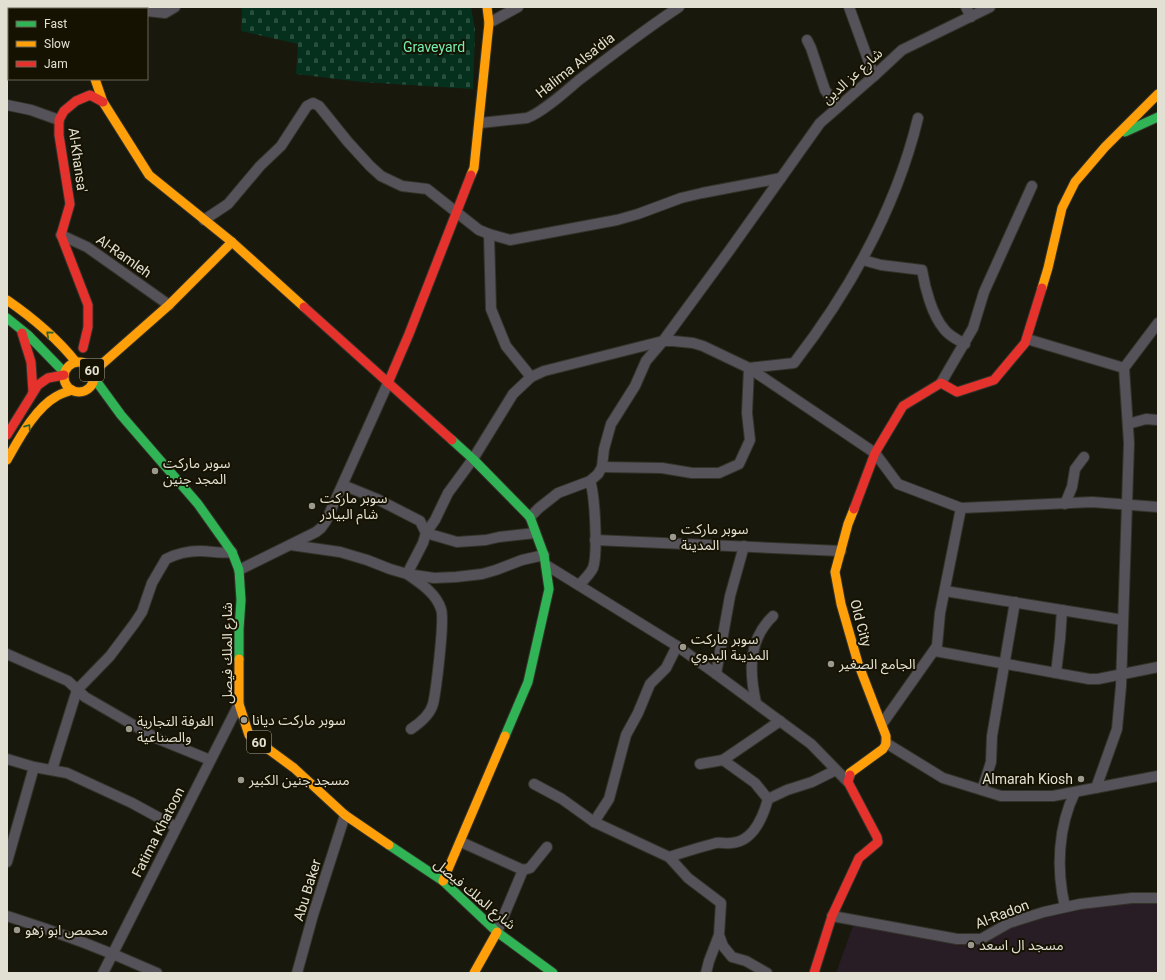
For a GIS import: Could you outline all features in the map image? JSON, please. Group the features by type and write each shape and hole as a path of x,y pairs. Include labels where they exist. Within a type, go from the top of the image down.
{"street":[{"path":"148,11 164,13 175,7"},
{"path":"239,570 291,545 321,528 326,521 343,485 388,383 409,334 474,168 480,124 489,23 487,7"},
{"path":"489,23 518,7"},
{"name":"Halima Alsa'dia","path":"480,124 527,118 552,102 639,33 679,7"},
{"path":"849,7 874,76"},
{"path":"966,7 971,17"},
{"name":"شارع عز الدين","path":"602,467 604,449 612,424 635,386 646,361 763,203 820,123 902,50 990,7"},
{"path":"807,40 825,90 838,107"},
{"path":"95,80 103,102 149,175 232,242 473,459 530,517 545,560 549,589 528,682 461,842 443,881"},
{"path":"1032,186 984,292 976,319 964,344 941,383 957,392 993,381 1025,343 1048,268 1062,208 1076,180 1118,134 1158,94"},
{"name":"Al-Khansa'","path":"61,235 70,204 59,135 59,120 67,108 83,97 90,95 103,102"},
{"path":"204,220 228,204 260,166 281,146 307,106 313,103 320,107 348,142 381,176 402,186 427,189 470,224 488,234 510,240 596,224 638,214 681,198 781,178"},
{"path":"7,105 31,110 59,120"},
{"path":"1118,134 1135,128 1158,116"},
{"path":"749,368 794,363 814,338 839,301 878,231 909,150 918,118"},
{"path":"488,234 491,309 506,346 530,376"},
{"path":"61,235 88,305 90,318 83,348"},
{"name":"Al-Ramleh","path":"61,235 87,246 169,305"},
{"path":"94,375 169,305 232,242"},
{"path":"863,260 881,265 922,270 925,286 931,303 944,329 964,344"},
{"name":"60","path":"7,300 26,313 64,347 76,362"},
{"name":"60","path":"7,318 64,373"},
{"path":"1096,788 1118,725 1129,443 1124,368 1158,324"},
{"path":"19,328 29,349 32,364 33,392"},
{"path":"1027,339 1124,368"},
{"path":"408,574 423,543 426,533 435,520 448,493 473,459 513,394 530,376 544,371 662,341 673,340 693,343 749,368 875,453 898,484 961,508 1092,502 1158,507"},
{"name":"60","path":"76,362 88,364 120,415 82,392 72,390 65,384 64,373 68,365 76,362"},
{"path":"530,517 543,504 558,493 590,481 598,474 602,467 662,468 692,472 719,473 739,464 750,440 747,413 749,368"},
{"path":"7,435 38,385 48,378 64,373"},
{"name":"60","path":"82,392 90,387 94,375"},
{"name":"Old City","path":"886,743 886,736 882,724 858,662 841,604 835,572 848,524 875,453 903,406 941,383"},
{"path":"7,460 16,444 37,414 56,397 72,390"},
{"name":"شارع الملك فيصل","path":"120,415 198,504 232,552 239,570 241,600 239,629 239,704 249,735 294,768 345,815 443,881 497,932 554,973"},
{"path":"1128,424 1146,419 1158,420"},
{"path":"1065,504 1072,487 1075,469 1084,457"},
{"path":"579,585 593,567 596,550 594,496 590,481"},
{"path":"343,485 383,502 420,521 426,533 457,542 486,540 535,533"},
{"path":"882,724 935,651 938,643 940,613 961,508"},
{"path":"595,540 841,551"},
{"path":"291,545 345,553 408,574 438,578 474,575 496,570 522,560 545,560 579,585 677,646 811,744 848,782 878,842 859,858 832,916 814,973"},
{"path":"716,674 730,596 744,546"},
{"path":"52,770 78,690 110,656 134,624 142,612 152,583 166,559 188,552 204,551 221,554 232,552"},
{"path":"408,574 429,589 442,609 441,641 433,705 424,718 411,729"},
{"path":"945,591 1123,620"},
{"path":"982,790 991,762 992,736 1015,602"},
{"path":"1056,673 1062,610"},
{"path":"756,703 752,672 755,644 764,626 773,616"},
{"path":"594,822 609,799 626,735 638,713 650,684 666,668 677,646"},
{"path":"935,651 1089,679 1098,679 1158,667"},
{"path":"7,654 68,681 84,697 156,738 210,760"},
{"name":"Fatima Khatoon","path":"103,973 239,704"},
{"path":"700,764 723,760 780,721"},
{"path":"848,782 850,773 880,753 886,743 943,778 1001,796 1053,796 1158,776"},
{"path":"7,759 34,767 67,773 132,803 176,827"},
{"path":"723,760 755,784 768,799"},
{"path":"7,862 34,767"},
{"path":"669,857 718,842 732,844 745,839 755,829 764,812 768,799 787,790 812,782 836,770"},
{"path":"534,784 562,799 594,822 669,857 688,878 721,904 718,935 706,973"},
{"path":"1065,907 1060,873 1061,841 1068,810 1075,792"},
{"name":"Abu Baker","path":"297,973 313,915 345,815"},
{"path":"461,842 523,870 530,868 547,848"},
{"path":"474,973 497,932 523,870"},
{"name":"Al-Radon","path":"832,916 967,940 985,937 1009,923 1065,907 1132,898 1158,898"},
{"path":"7,916 113,953 157,973"},
{"path":"718,935 723,946 732,957 746,960 767,973"}],"shaded area":[{"path":"1158,901 1158,973 836,973 857,915 963,943 1062,907"}],"green space":[{"name":"Graveyard","path":"242,7 471,7 475,30 473,89 362,82 296,74 298,44 241,31"}],"traffic: fast":[{"path":"1125,132 1158,117"},
{"path":"7,318 28,335 64,372"},
{"path":"94,378 121,415 198,504 232,552 239,570 241,600 239,659"},
{"path":"452,440 473,459 530,517 544,555 549,589 528,682 505,736"},
{"path":"389,845 443,881 497,932 553,973"}],"traffic: slow":[{"path":"471,175 474,168 489,23 487,7"},
{"path":"95,80 103,102 149,175 232,242 304,307"},
{"path":"1042,288 1062,208 1075,182 1105,147 1158,94"},
{"path":"93,372 169,305 232,242"},
{"path":"7,300 44,328 76,362"},
{"path":"79,362 90,366 94,377 90,388 79,392 68,388 64,377 68,366 79,362"},
{"path":"7,460 28,425 42,408 57,396 72,390"},
{"path":"850,775 850,773 883,749 886,744 886,736 858,663 841,604 835,572 848,524 854,509"},
{"path":"239,659 239,704 249,735 294,768 345,815 389,845"},
{"path":"443,881 505,736"},
{"path":"474,973 497,932"}],"traffic: jam":[{"path":"83,348 88,327 88,305 61,235 70,204 59,135 59,120 64,111 76,101 90,95 103,102"},
{"path":"388,383 409,334 471,175"},
{"path":"854,509 875,453 903,406 941,383 957,392 994,380 1025,343 1042,288"},
{"path":"304,307 452,440"},
{"path":"22,333 31,362 33,392"},
{"path":"7,435 38,385 48,378 64,375"},
{"path":"814,973 832,916 859,858 878,842 877,837 848,782 850,775"}],"place":[{"name":"سوبر ماركت المجد جنين","path":"155,471"},
{"name":"سوبر ماركت شام البيادر","path":"312,506"},
{"name":"سوبر ماركت المدينة","path":"673,537"},
{"name":"سوبر ماركت المدينة البدوي","path":"683,647"},
{"name":"الجامع الصغير","path":"831,664"},
{"name":"سوبر ماركت ديانا","path":"244,720"},
{"name":"الغرفة التجارية والصناعية","path":"129,729"},
{"name":"Almarah Kiosh","path":"1081,779"},
{"name":"مسجد جنين الكبير","path":"241,780"},
{"name":"محمص ابو زهو","path":"17,930"},
{"name":"مسجد ال اسعد","path":"971,945"}]}
